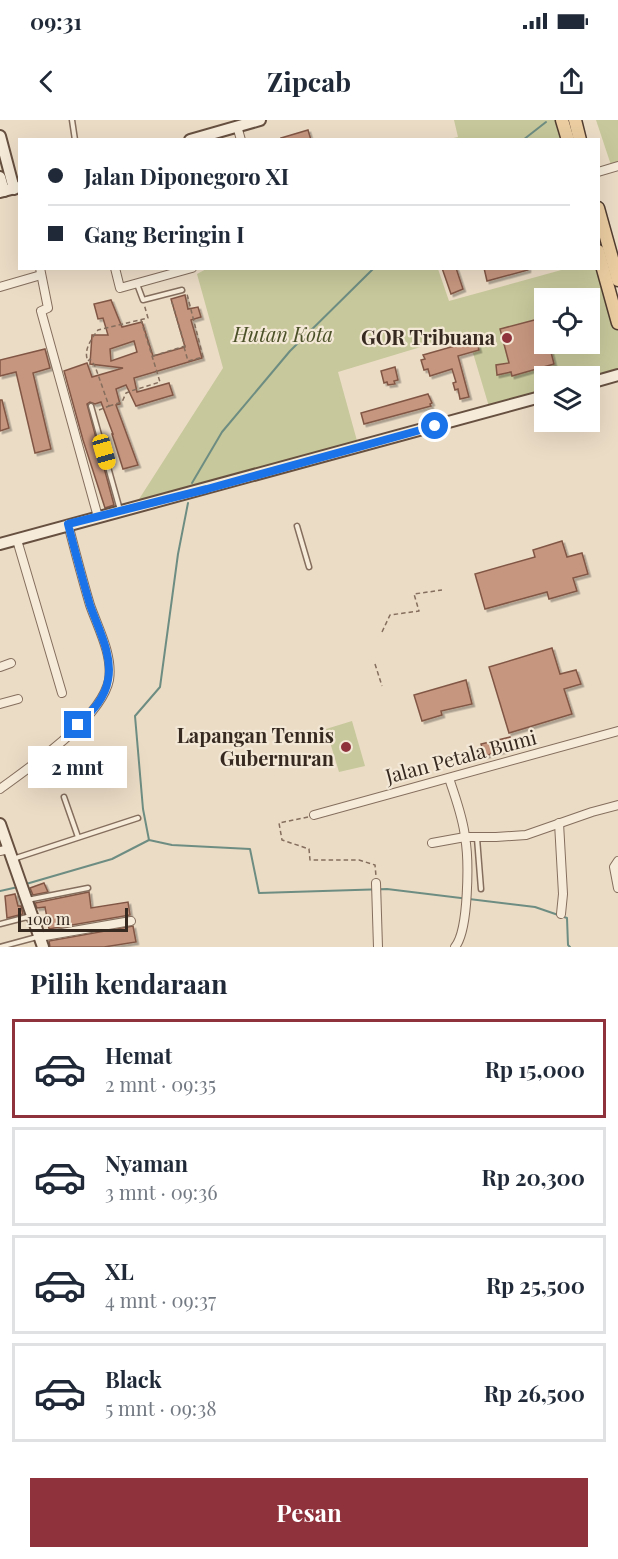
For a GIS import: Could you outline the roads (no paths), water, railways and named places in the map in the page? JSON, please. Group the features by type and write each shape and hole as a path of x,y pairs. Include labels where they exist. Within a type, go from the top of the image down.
{"main road":[{"path":"562,120 567,138"},
{"path":"575,120 580,138"},
{"path":"600,217 614,281 618,323"},
{"path":"600,255 614,281"}],"street":[{"path":"197,138 260,120"},
{"path":"237,126 240,138"},
{"path":"0,136 9,190"},
{"path":"600,171 618,166"},
{"path":"0,177 9,190"},
{"path":"116,270 120,288 185,270"},
{"path":"0,287 40,272 48,308 41,311 43,322 98,517"},
{"path":"600,380 618,375"},
{"path":"0,544 534,399"},
{"path":"0,789 57,745 91,713 100,702 109,680 104,640 91,606 68,524"},
{"path":"17,540 62,693"},
{"path":"0,667 11,663"},
{"path":"0,704 18,699"},
{"name":"Jalan Petala Bumi","path":"314,815 618,731"},
{"path":"449,778 465,837 465,913 462,936 455,947"},
{"path":"432,843 465,837 526,835 618,805"},
{"path":"559,823 563,894 561,914"},
{"path":"0,824 7,853 41,942 131,921"},
{"path":"618,861 614,867 618,888"},
{"path":"376,883 378,947"}],"lane":[{"path":"72,120 75,138"},
{"path":"137,284 143,300 182,290"},
{"path":"91,406 120,511"},
{"path":"297,526 309,567"},
{"path":"64,797 78,837"},
{"path":"7,853 78,837 138,818"},
{"path":"477,837 481,889"},
{"path":"25,897 88,888"},
{"path":"0,924 32,916"},
{"path":"0,947 41,942"}],"waterway":[{"path":"526,138 546,122"},
{"path":"192,483 222,432 290,351 372,270"},
{"path":"149,840 143,809 135,716 160,687 178,554 188,503"},
{"path":"26,884 112,859 149,840 172,845 250,849 259,893 387,889 535,907 567,918 570,947"},
{"path":"0,891 18,887"}],"place":[{"name":"GOR Tribuana","path":"507,338"},
{"name":"Lapangan Tennis Gubernuran","path":"346,747"}],"park label":[{"name":"Hutan Kota","path":"283,335"}]}
